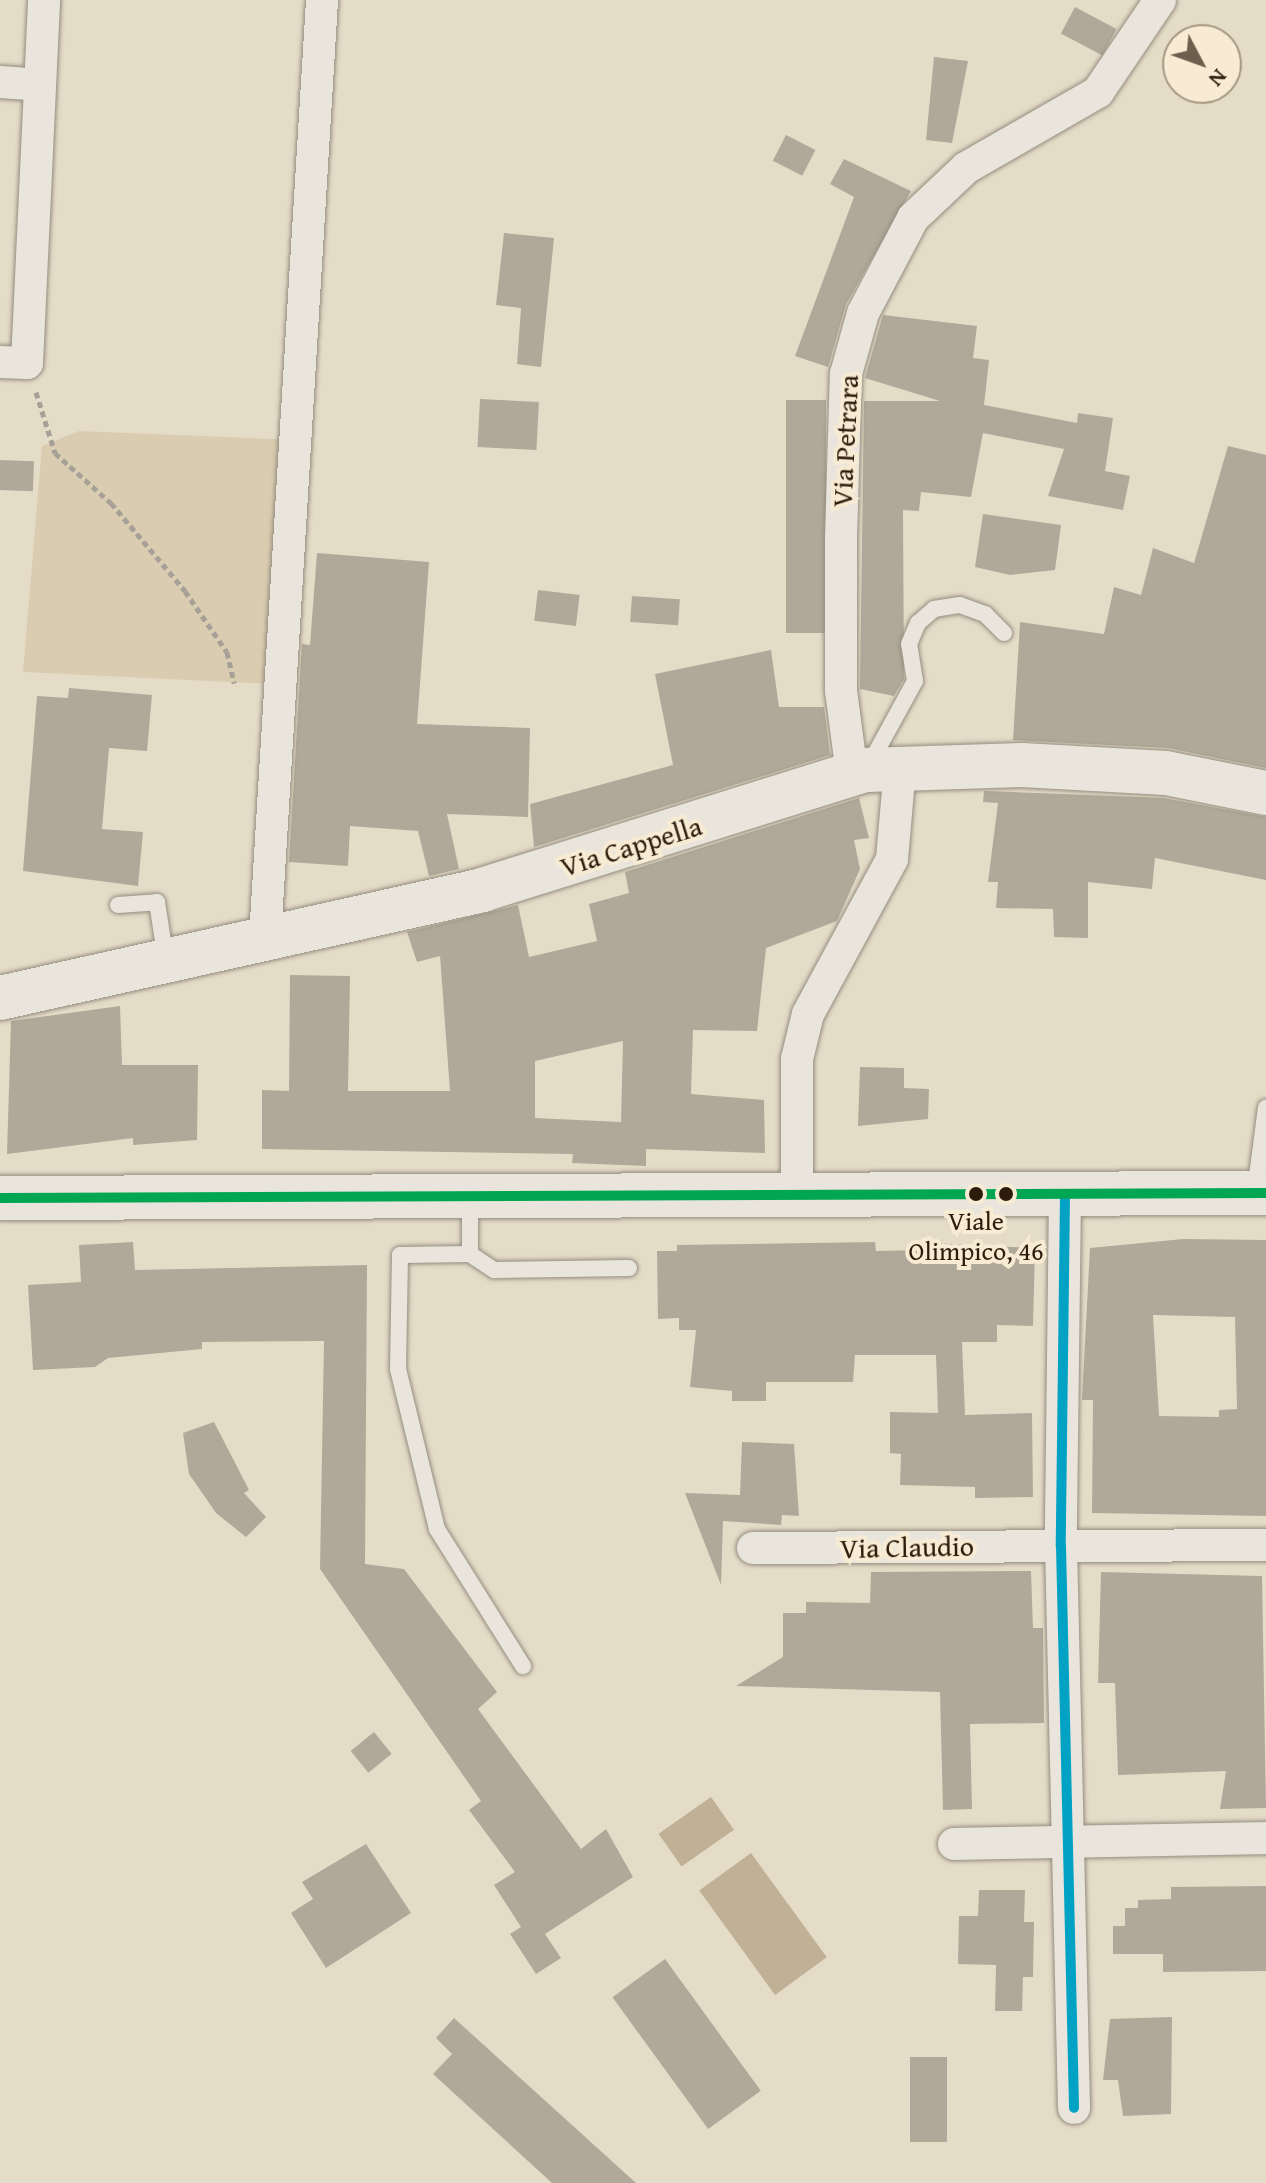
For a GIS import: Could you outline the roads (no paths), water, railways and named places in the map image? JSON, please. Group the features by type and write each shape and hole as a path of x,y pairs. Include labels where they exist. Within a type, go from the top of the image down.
{"street":[{"path":"13,362 44,0"},
{"path":"265,938 322,0"},
{"name":"Via Petrara","path":"797,1199 797,1059 808,1014 888,869 873,771 841,690 841,538 846,374 863,313 913,218 966,168 1098,92 1160,0"},
{"path":"0,82 39,85"},
{"name":"Via Cappella","path":"0,998 166,963 620,852 873,771 1166,773 1266,793"},
{"path":"0,1198 797,1199 1260,1193"},
{"path":"1065,1195 1061,1546 1074,2108"},
{"name":"Via Claudio","path":"753,1548 1266,1545"},
{"path":"954,1844 1069,1838 1266,1838"}],"lane":[{"path":"873,771 915,681 909,644 918,623 934,609 960,605 985,614 1004,633"},
{"path":"118,905 157,902 166,963"},
{"path":"1260,1193 1266,1108"},
{"path":"470,1199 470,1254"},
{"path":"523,1666 437,1529 398,1369 400,1255 470,1254 494,1270 629,1268"}],"place":[{"name":"Viale Olimpico, 46","path":"976,1194"}]}
